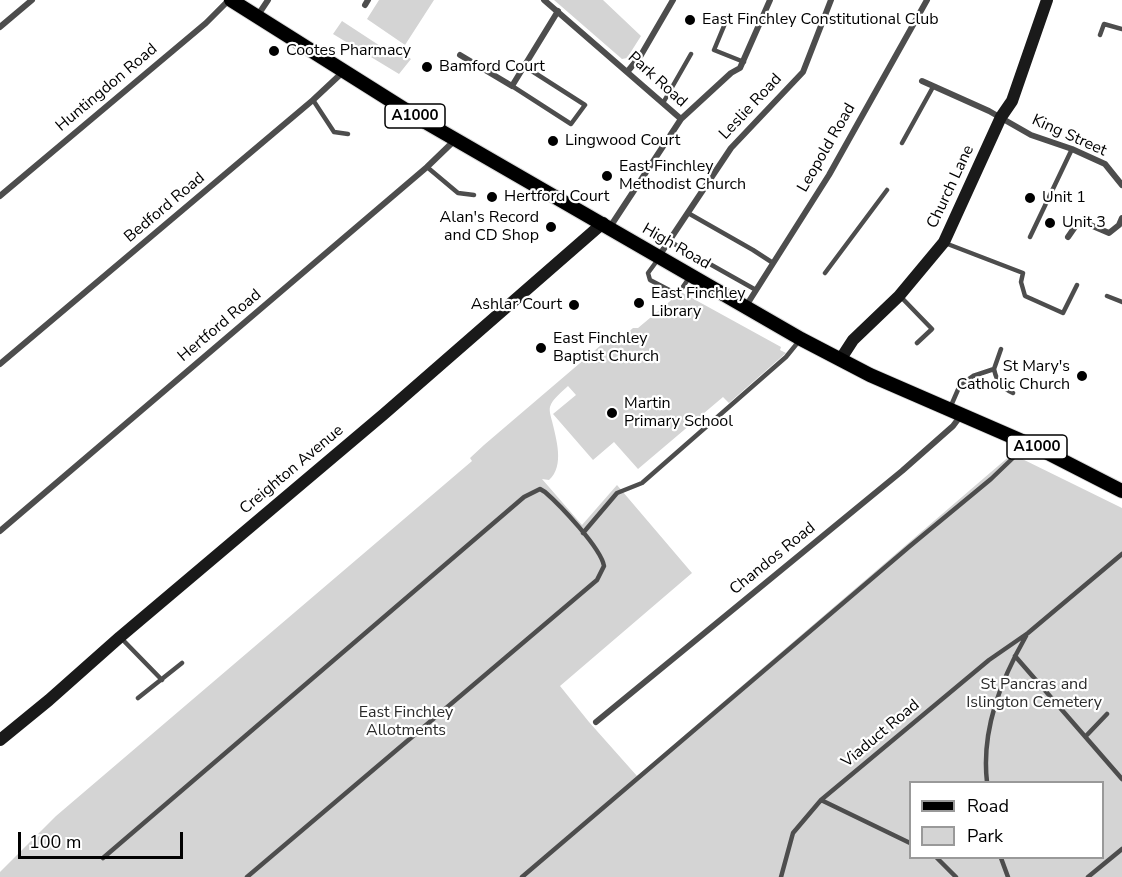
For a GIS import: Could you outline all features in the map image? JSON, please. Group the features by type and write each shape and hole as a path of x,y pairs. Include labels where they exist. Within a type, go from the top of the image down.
{"main road":[{"name":"High Road","path":"230,0 456,140 607,225 801,339 903,390 956,411 1120,486"}],"street":[{"path":"0,27 32,0"},
{"name":"Huntingdon Road","path":"0,196 206,23 230,0"},
{"path":"258,16 268,0"},
{"name":"Park Road","path":"544,0 681,119 607,225"},
{"path":"628,71 641,55 673,0"},
{"path":"681,119 740,68 770,0"},
{"name":"Leslie Road","path":"659,257 731,148 803,72 831,0"},
{"name":"Leopold Road","path":"746,306 829,175 927,0"},
{"name":"Church Lane","path":"840,360 853,340 899,296 944,243 1001,117 1012,101 1047,0"},
{"path":"460,55 512,86 558,11"},
{"name":"Bedford Road","path":"0,364 313,100 345,70"},
{"name":"King Street","path":"922,81 1001,117 1031,135 1072,149 1105,164 1122,185"},
{"name":"Hertford Road","path":"0,531 456,140"},
{"path":"1068,237 1077,224 1088,224 1109,233 1119,225 1122,218"},
{"name":"Creighton Avenue","path":"0,740 607,225"},
{"name":"Chandos Road","path":"596,722 902,471 953,426 956,411"}],"lane":[{"path":"729,14 714,50 744,62"},
{"path":"1100,35 1104,24 1122,29"},
{"path":"663,103 691,54"},
{"path":"512,86 571,124 585,105 524,66"},
{"path":"902,143 933,87"},
{"path":"313,100 334,132 348,134"},
{"path":"1030,237 1072,149"},
{"path":"427,167 458,193 474,195"},
{"path":"825,273 887,190"},
{"path":"688,213 773,263"},
{"name":"High Road","path":"669,241 756,290"},
{"path":"944,243 1023,273 1021,282 1025,296 1063,313 1077,285"},
{"path":"659,257 648,273 650,280 675,293 680,291 690,275"},
{"path":"899,296 932,328 917,343"},
{"path":"1107,296 1122,302"},
{"path":"583,533 621,490 642,483 786,357 801,339"},
{"path":"1001,349 994,369 996,379 1002,387 1013,393"},
{"path":"956,411 960,385 973,376 994,369"},
{"path":"522,877 991,479 1015,456 1023,441"},
{"path":"103,858 524,497 540,489 545,492 583,533 603,562 603,570 597,580 247,877"},
{"name":"Viaduct Road","path":"781,877 793,833 821,800 989,660 1028,633 1122,554"},
{"path":"987,781 988,745 998,695 1028,633"},
{"path":"120,637 162,680"},
{"path":"1015,656 1122,779"},
{"path":"138,698 182,663"},
{"path":"1086,736 1107,714"},
{"path":"821,800 909,843"},
{"path":"1088,877 1122,849"},
{"path":"938,859 956,877"},
{"path":"1001,859 1008,877"}],"green space":[{"path":"379,0 434,0 405,45 367,19"},
{"path":"554,0 603,0 641,36 627,58 622,59"},
{"path":"342,21 397,57 401,52 411,59 399,74 333,34"},
{"name":"East Finchley Allotments","path":"681,292 781,347 780,350 786,353 729,403 723,397 638,469 614,442 593,460 553,414 576,395 568,386 551,404 550,412 557,443 558,460 554,474 549,480 542,479 582,525 617,485 692,573 560,686 637,776 1012,454 1122,508 1122,877 0,877 0,872 56,816 472,461 470,458 484,445 614,334 620,339 633,328 638,328"}],"place":[{"name":"East Finchley Constitutional Club","path":"690,20"},
{"name":"Cootes Pharmacy","path":"274,51"},
{"name":"Bamford Court","path":"427,67"},
{"name":"Lingwood Court","path":"553,141"},
{"name":"East Finchley Methodist Church","path":"607,176"},
{"name":"Hertford Court","path":"492,197"},
{"name":"Unit 1","path":"1030,198"},
{"name":"Unit 3","path":"1050,223"},
{"name":"Alan's Record and CD Shop","path":"551,227"},
{"name":"East Finchley Library","path":"639,303"},
{"name":"Ashlar Court","path":"574,305"},
{"name":"East Finchley Baptist Church","path":"541,348"},
{"name":"St Mary's Catholic Church","path":"1082,376"},
{"name":"Martin Primary School","path":"612,413"}],"park label":[{"name":"St Pancras and Islington Cemetery","path":"1034,694"}]}
